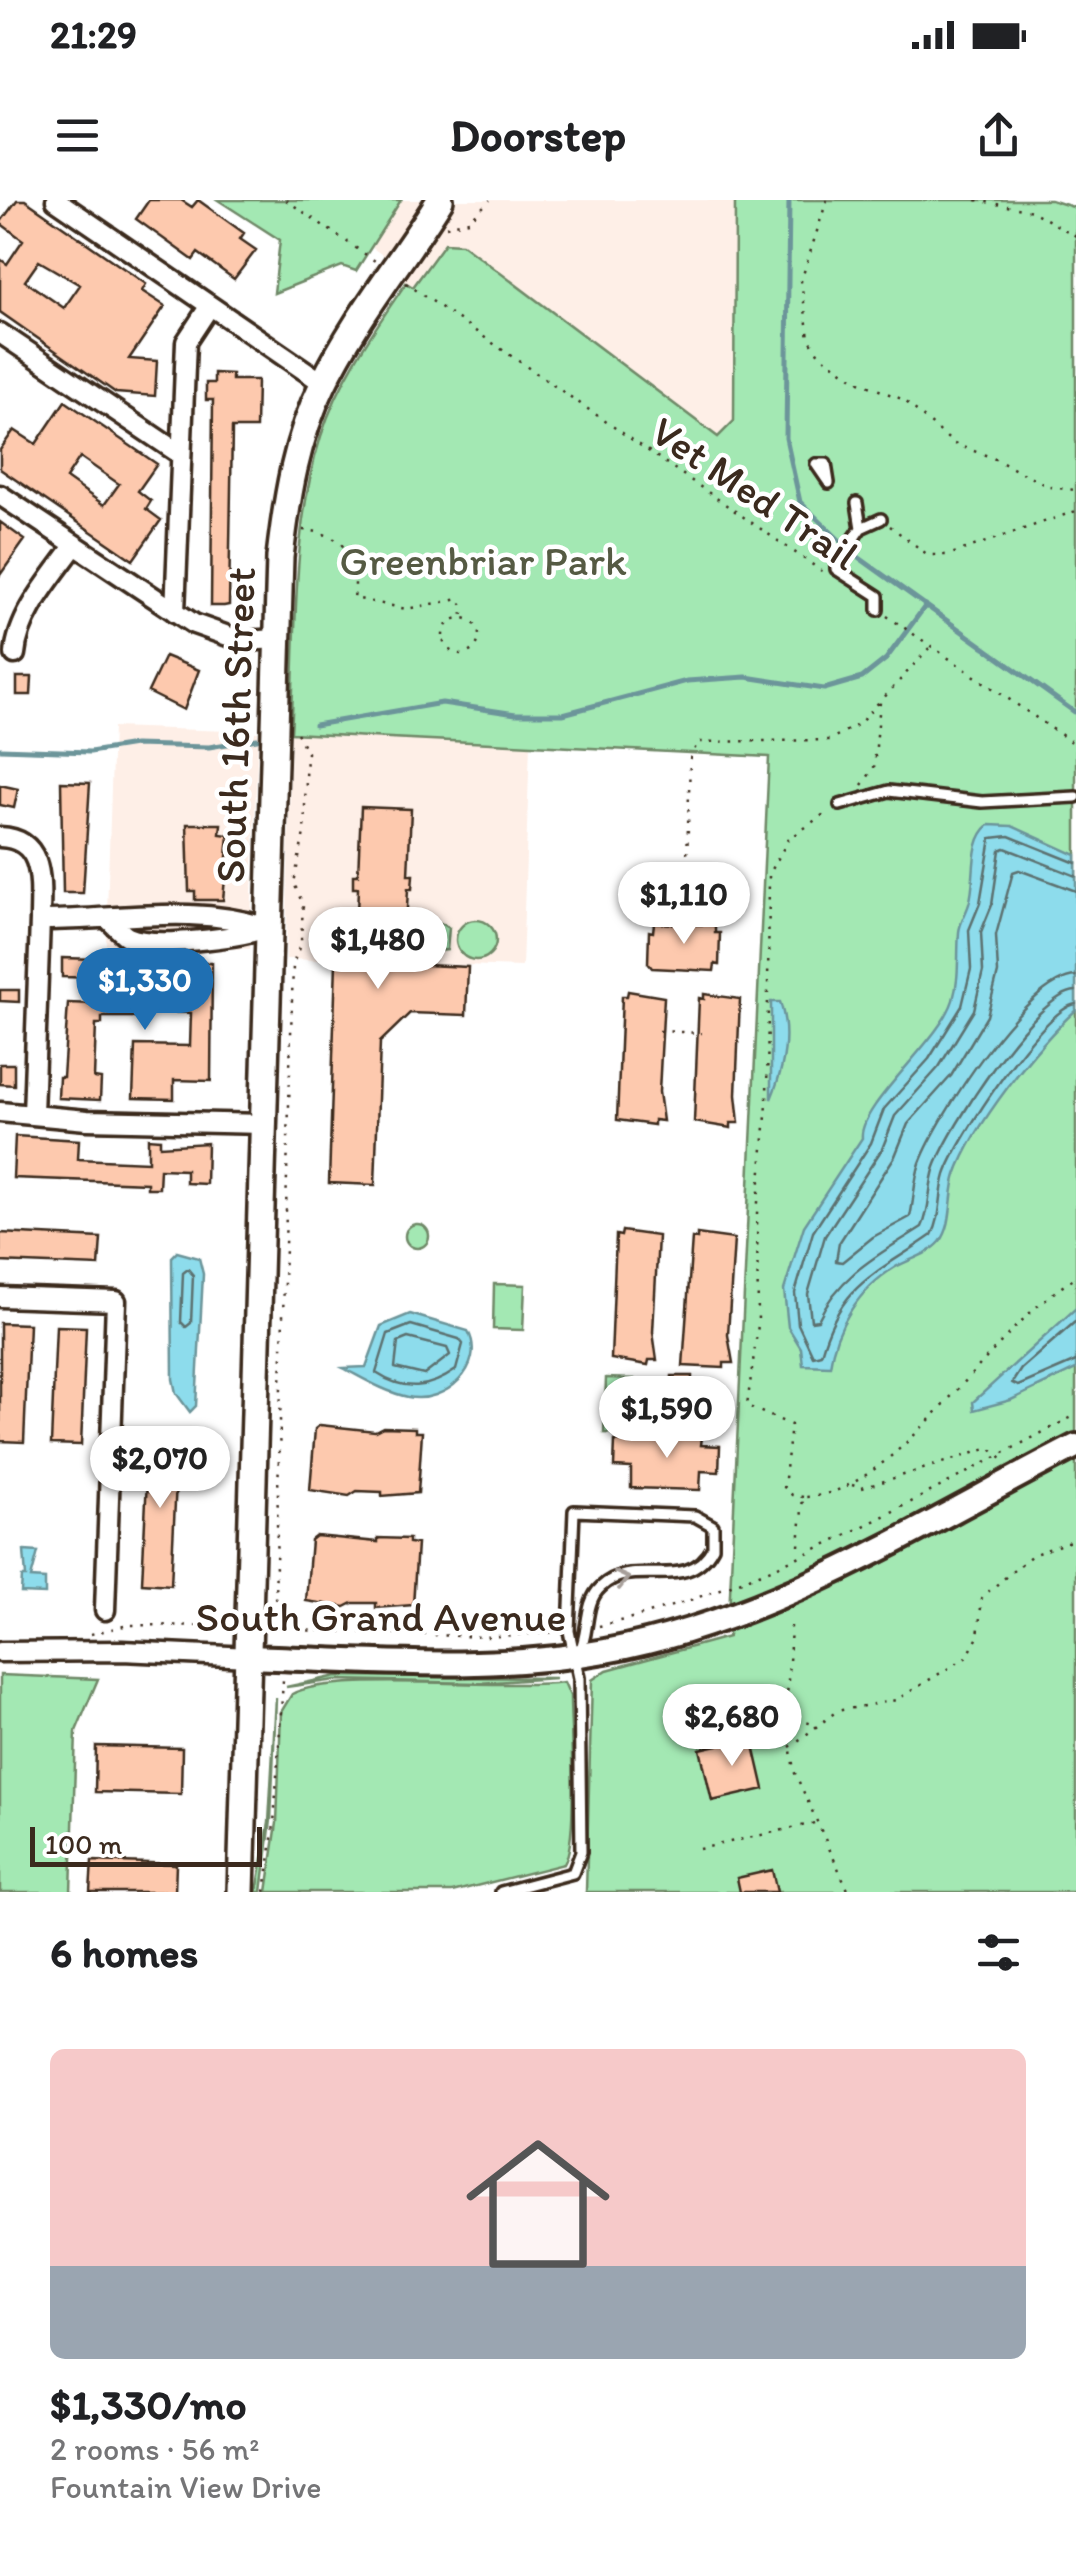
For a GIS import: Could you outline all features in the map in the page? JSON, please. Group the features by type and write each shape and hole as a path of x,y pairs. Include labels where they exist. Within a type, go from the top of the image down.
{"main road":[{"name":"South 16th Street","path":"241,1892 268,928 286,505 298,447 323,383 440,200"}],"street":[{"path":"56,200 323,383"},
{"path":"176,612 186,342 209,307"},
{"path":"0,332 180,454"},
{"path":"0,494 176,612 242,640 278,638"},
{"path":"14,654 16,640 41,592 74,546"},
{"path":"0,837 14,838 34,854 40,868 33,1114"},
{"path":"40,920 110,921 128,914 236,917 268,928"},
{"path":"110,921 128,937 187,940 234,938 268,928"},
{"path":"0,1112 87,1120 265,1124"},
{"path":"0,1296 116,1301 106,1610"},
{"name":"South Grand Avenue","path":"0,1652 122,1651 474,1662 578,1655 658,1639 747,1611 1076,1446"}],"lane":[{"path":"857,502 860,528"},
{"path":"878,610 878,596 836,570 838,558 860,528 881,519"},
{"path":"840,805 889,790 982,802 1076,797"},
{"path":"187,940 188,916"},
{"path":"500,1892 561,1878 572,1872 578,1862 578,1655 569,1630 574,1511 694,1516 713,1526 713,1547 692,1570 668,1576 619,1576 602,1586 590,1606 585,1642 578,1655"}],"path":[{"path":"286,200 380,264"},
{"path":"446,226 469,221 490,200"},
{"path":"827,200 802,280 808,338 818,354 857,381 904,400 954,444 991,456 1049,487 1076,490"},
{"path":"976,200 1032,211 1076,236"},
{"name":"Vet Med Trail","path":"406,283 829,576"},
{"path":"881,519 911,546 928,555 948,555 1076,511"},
{"path":"304,516 302,530 325,533 346,546 356,570 354,598 406,609 459,600 463,601 462,618"},
{"name":"Vet Med Trail","path":"878,610 1076,745"},
{"path":"462,618 473,622 478,639 472,650 461,654 450,650 443,635 447,624 462,618"},
{"path":"685,927 690,759 698,742 829,740 858,724 931,646"},
{"path":"880,702 874,768 869,779 840,805 788,840 768,884 767,1105 757,1212 757,1341 747,1406 791,1425 784,1487 792,1495 820,1497 873,1473 1014,1327 1076,1278"},
{"path":"283,1632 275,1598 294,964 302,942 303,905 294,883 304,833 306,752 295,722"},
{"path":"659,1030 702,1033"},
{"path":"600,1626 672,1608 754,1579 1076,1415"},
{"path":"851,1484 862,1488 995,1448 1013,1478"},
{"path":"800,1546 803,1497"},
{"path":"790,1747 837,1711 896,1700 967,1657 978,1637 982,1597 1032,1555 1076,1539"},
{"path":"275,1625 283,1621"},
{"path":"283,1621 298,1630 486,1637 560,1632"},
{"path":"86,1635 128,1625 226,1626"},
{"path":"791,1626 786,1716 794,1771 850,1892"},
{"path":"265,1892 282,1691"},
{"path":"786,1716 816,1724"},
{"path":"699,1849 819,1822"}],"shaded area":[{"path":"303,200 781,200 778,541 392,273 397,265"},
{"path":"113,727 258,732 250,949 106,944"},
{"path":"291,733 530,745 522,967 286,959"}],"green space":[{"path":"218,200 401,200 356,271 342,266 274,293 280,240"},
{"name":"Greenbriar Park","path":"735,200 1051,200 1076,208 1076,1892 586,1892 592,1680 607,1670 728,1637 769,757 291,733 297,583 311,472 337,395 406,283 413,287 445,243 462,244 718,437 734,421"},
{"path":"476,920 490,926 496,940 490,954 476,960 462,954 456,940 462,926"},
{"path":"419,924 443,924 449,928 447,950 418,953"},
{"path":"417,1224 426,1227 426,1245 417,1248 408,1245 405,1236 408,1227"},
{"path":"494,1284 525,1285 523,1330 493,1329"},
{"path":"606,1378 634,1379 632,1434 604,1433"},
{"path":"0,1675 98,1679 76,1731 71,1892 0,1892"},
{"path":"337,1676 556,1678 478,1683 336,1680 286,1687"},
{"path":"379,1682 564,1682 570,1696 573,1783 569,1851 564,1864 452,1892 267,1892 277,1823 281,1712 292,1694 312,1687"},
{"path":"276,1698 271,1820 262,1892 257,1892 269,1823"}],"water":[{"path":"989,825 1012,826 1076,855 1076,1010 1025,1065 976,1133 956,1175 947,1227 940,1242 870,1286 843,1323 830,1366 803,1365 801,1348 788,1327 784,1290 804,1226 862,1138 873,1109 933,1034 953,1000 960,928 971,894 978,841"},
{"path":"771,1002 780,1002 785,1039 771,1099"},
{"path":"177,1252 199,1258 203,1274 196,1406 190,1412 176,1393 173,1379 172,1257"},
{"path":"1076,1308 1076,1369 1011,1400 974,1410 973,1402"},
{"path":"410,1314 468,1331 472,1357 459,1380 448,1389 422,1398 408,1397 343,1368 366,1367 381,1326"},
{"path":"643,1399 661,1399 662,1412 695,1414 696,1407 704,1407 703,1431 691,1431 691,1420 663,1419 662,1429 642,1428"},
{"path":"24,1551 38,1552 31,1578 45,1579 45,1594 21,1593 22,1577 26,1577"}],"building":[{"path":"17,200 25,200 146,284 142,291 165,306 129,359 157,361 155,396 116,393 0,312 0,259 7,264 23,240 0,223","holes":["39,261 80,285 64,308 25,281"]},
{"path":"149,200 181,200 192,207 198,200 244,233 240,239 256,250 234,279 198,253 193,260 136,219"},
{"path":"214,373 232,374 232,380 257,380 256,428 232,428 229,605 224,606 211,606 213,400 206,400 206,383 214,383"},
{"path":"65,401 157,464 138,491 151,501 146,509 161,520 133,560 0,469 0,450 14,430 36,444","holes":["80,457 119,484 104,505 66,478"]},
{"path":"0,522 25,540 0,575"},
{"path":"165,656 199,670 184,710 148,692"},
{"path":"17,677 32,677 31,695 17,695"},
{"path":"61,782 90,783 83,893 63,893"},
{"path":"0,785 18,789 14,808 0,805"},
{"path":"361,807 411,809 408,875 413,875 412,889 408,889 404,964 468,967 466,1015 410,1013 380,1042 375,1185 329,1183 336,962 355,963 358,888 353,888 353,875 358,875"},
{"path":"187,824 221,824 220,834 229,835 223,900 195,900 195,891 189,891"},
{"path":"654,923 715,925 715,933 720,933 719,965 715,964 714,971 652,968 648,963 649,931 653,932"},
{"path":"62,958 98,959 98,978 62,977"},
{"path":"160,963 212,963 211,1081 174,1080 174,1099 133,1098 135,1045 190,1046 191,1013 148,1011 147,1017 102,1017 102,1024 96,1024 94,1078 101,1079 100,1100 58,1098 68,1003 124,1005 124,970 160,970"},
{"path":"0,990 19,990 19,1002 0,1001"},
{"path":"628,991 664,997 659,1092 663,1121 654,1120 654,1125 617,1120 622,996 627,996"},
{"path":"704,994 740,999 736,1095 739,1123 731,1123 731,1128 694,1122 699,998 704,999"},
{"path":"0,1064 14,1064 14,1085 0,1084"},
{"path":"15,1136 79,1140 78,1159 148,1162 148,1138 160,1139 160,1146 207,1143 206,1184 186,1183 186,1170 160,1169 159,1188 147,1188 147,1183 13,1178"},
{"path":"622,1231 658,1236 653,1332 657,1360 649,1360 648,1365 611,1359 616,1235 621,1236"},
{"path":"0,1233 101,1238 99,1266 0,1262"},
{"path":"697,1234 734,1239 728,1335 733,1363 724,1363 724,1368 683,1366 692,1238 697,1239"},
{"path":"0,1323 29,1324 24,1442 0,1441"},
{"path":"56,1326 86,1327 81,1445 51,1444"},
{"path":"672,1376 692,1376 691,1400 671,1399"},
{"path":"320,1425 375,1431 383,1427 415,1428 415,1432 422,1432 418,1493 382,1496 382,1492 357,1491 349,1496 310,1490 315,1429"},
{"path":"632,1434 702,1437 701,1445 720,1446 719,1472 701,1471 700,1490 631,1488 631,1468 614,1467 615,1441 632,1442"},
{"path":"149,1438 178,1439 171,1585 142,1583"},
{"path":"316,1536 378,1542 378,1538 409,1539 409,1543 417,1544 413,1605 376,1608 376,1603 353,1603 345,1607 306,1601 311,1540"},
{"path":"752,1737 764,1789 712,1801 700,1749"},
{"path":"96,1746 182,1748 181,1794 95,1792"},
{"path":"92,1861 176,1864 175,1892 90,1892"},
{"path":"772,1870 777,1892 740,1892 737,1878"}],"waterway":[{"path":"789,200 786,438 800,502 854,554 1076,713"},
{"path":"315,725 442,703 516,714 563,714 687,681 746,677 824,689 862,678 886,659 926,605"},
{"path":"0,749 90,752 134,745 209,747 257,739"}]}
